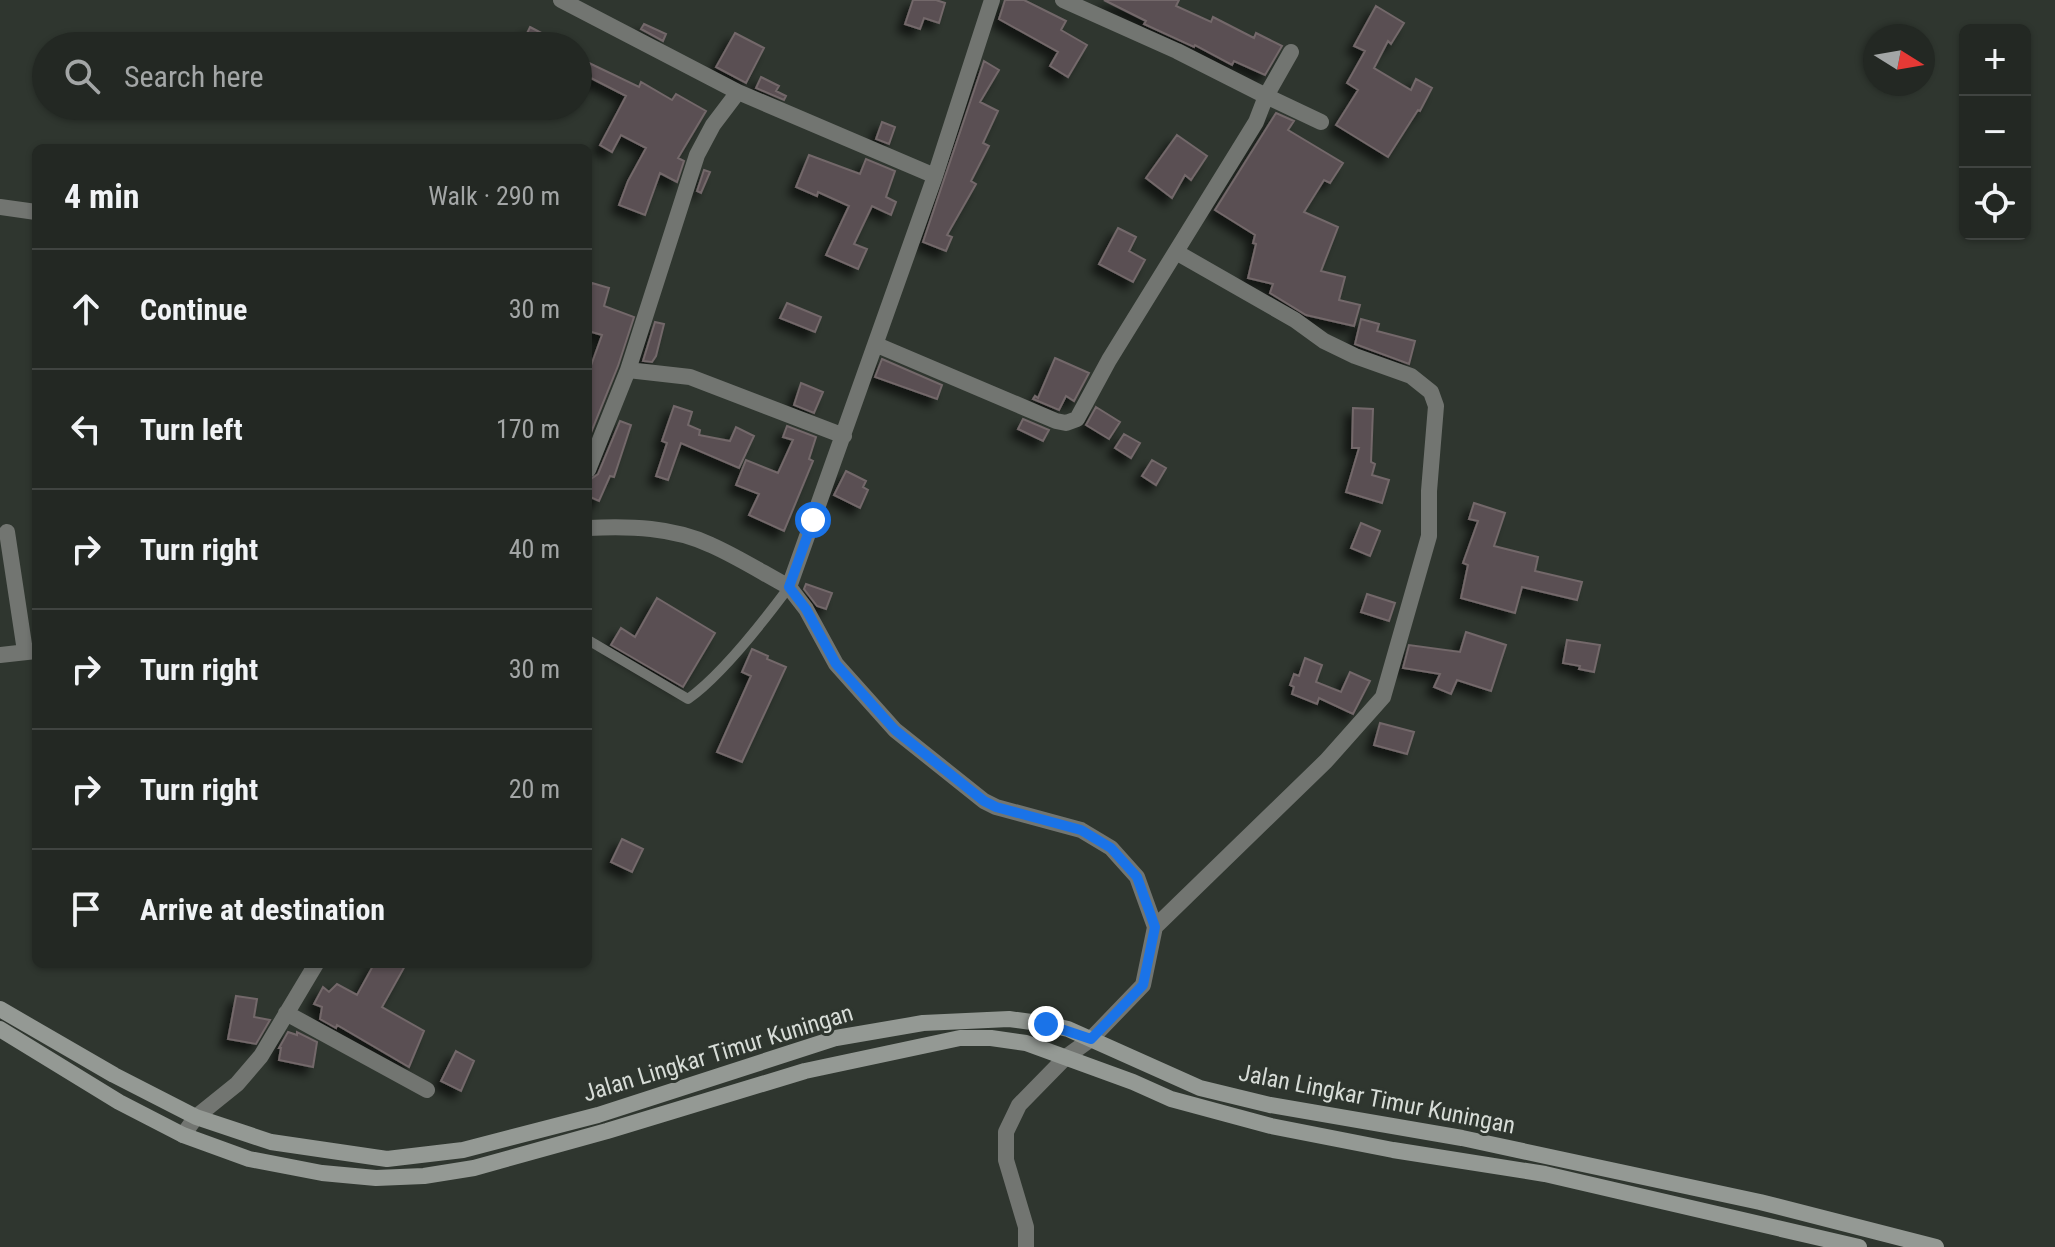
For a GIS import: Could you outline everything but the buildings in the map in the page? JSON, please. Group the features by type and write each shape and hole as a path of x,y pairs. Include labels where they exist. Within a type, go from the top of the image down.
{"main road":[{"name":"Jalan Lingkar Timur Kuningan","path":"0,1009 114,1075 196,1117 271,1142 333,1154 387,1159 463,1150 598,1115 836,1038 923,1023 1009,1019 1046,1024 1091,1039 1200,1088 1270,1105 1462,1138 1760,1202 1936,1247"},
{"name":"Jalan Lingkar Timur Kuningan","path":"0,1029 119,1102 183,1135 249,1159 322,1173 376,1178 424,1176 474,1168 805,1071 960,1038 991,1038 1026,1043 1171,1099 1271,1126 1393,1150 1545,1174 1859,1247"}],"street":[{"path":"561,0 738,92 935,176"},
{"path":"789,587 877,345 992,0"},
{"path":"1063,0 1177,51 1321,122"},
{"path":"877,345 1056,421 1066,423 1077,419 1109,360 1256,122 1266,96 1291,52"},
{"path":"592,460 628,370 697,155 713,125 738,92"},
{"path":"0,207 32,211"},
{"path":"1155,927 1326,761 1383,697 1429,536 1429,491 1436,406 1431,392 1411,376 1324,341 1295,320 1176,252"},
{"path":"628,370 690,377 844,436"},
{"path":"592,528 628,527 675,533 710,544 789,587 806,609 836,664 895,730 984,801 1081,830 1111,848 1137,877 1155,927 1143,985 1091,1039 1066,1057 1019,1105 1006,1132 1006,1160 1026,1227 1026,1247"},
{"path":"0,655 30,651 13,585 12,552 7,532"},
{"path":"183,1135 196,1117 237,1084 261,1056 314,968"},
{"path":"286,1013 427,1090"}],"lane":[{"path":"592,642 688,699 705,687 767,617 789,587"}],"route":[{"path":"813,520 789,587 806,609 836,664 895,730 984,801 1081,830 1111,848 1137,877 1155,927 1143,985 1091,1039 1046,1024"}]}
